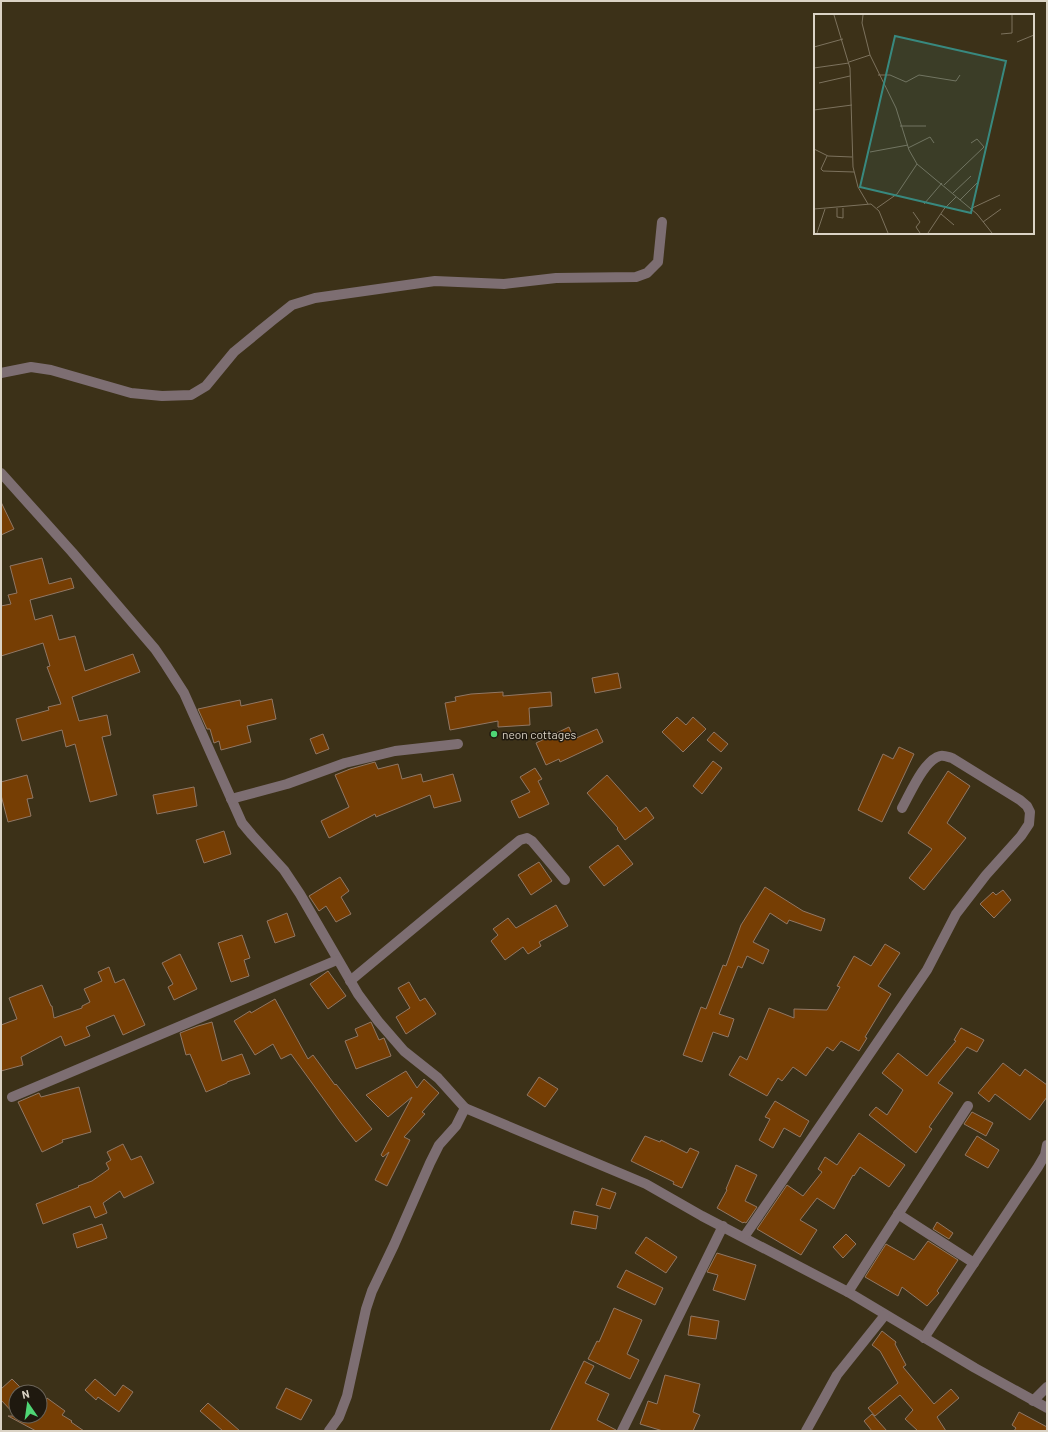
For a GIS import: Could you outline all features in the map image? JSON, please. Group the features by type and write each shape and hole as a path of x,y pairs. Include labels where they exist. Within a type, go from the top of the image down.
{"street":[{"path":"1,373 32,367 51,370 130,393 162,396 191,395 206,386 234,352 292,305 315,298 435,282 504,284 556,278 636,277 647,273 658,262 662,222"},
{"path":"1,473 72,552 155,649 184,693 242,822 284,870 300,894 358,994 404,1051 438,1078 465,1108 646,1184 848,1292 924,1338 1047,1408"},
{"path":"231,799 287,784 345,763 395,750 458,744"},
{"path":"744,1237 927,970 956,914 986,875 1021,836 1030,824 1031,817 1028,806 1020,800 952,758 945,756 940,756 933,759 925,767 902,808"},
{"path":"350,981 520,840 527,838 532,841 565,880"},
{"path":"12,1097 337,960"},
{"path":"848,1292 968,1106"},
{"path":"329,1431 339,1417 347,1396 366,1310 372,1291 439,1145 456,1126 465,1108"},
{"path":"924,1338 1038,1167 1045,1155 1047,1145"},
{"path":"898,1214 974,1263"},
{"path":"622,1431 723,1226"},
{"path":"806,1431 837,1376 885,1315"},
{"path":"1033,1400 1047,1387"}],"building":[{"path":"1,502 14,529 1,535"},
{"path":"42,558 49,584 71,578 74,588 30,600 35,620 52,615 59,640 75,636 85,671 133,654 140,672 72,697 79,721 107,715 111,735 102,737 117,795 90,802 75,744 66,747 62,730 22,741 16,719 49,710 48,707 61,704 47,667 50,666 43,643 1,656 1,606 11,604 8,595 17,593 10,566"},
{"path":"618,673 621,688 595,693 592,678"},
{"path":"503,692 503,696 551,692 552,706 529,708 530,725 498,727 498,721 450,730 445,703 456,701 455,697 471,694"},
{"path":"272,699 276,719 247,726 251,742 221,750 219,741 214,743 210,729 207,729 198,709 240,700 241,706"},
{"path":"677,717 686,725 693,717 706,729 683,752 662,732"},
{"path":"569,727 574,739 597,729 603,742 560,762 559,759 546,765 536,743"},
{"path":"714,732 728,744 721,752 707,740"},
{"path":"323,734 329,749 316,754 310,739"},
{"path":"899,747 914,754 882,822 858,810 883,754 893,759"},
{"path":"713,761 722,768 702,794 693,786"},
{"path":"375,762 378,769 398,764 402,779 421,774 423,782 453,774 461,801 434,808 430,795 376,817 375,814 329,838 321,821 349,807 335,775"},
{"path":"535,768 542,779 538,781 549,804 519,818 511,801 530,792 520,777"},
{"path":"948,771 970,786 947,823 966,838 924,890 909,878 932,849 908,833"},
{"path":"27,775 33,798 27,799 31,816 8,822 1,795 1,782"},
{"path":"607,775 640,812 646,807 654,818 625,840 617,829 618,828 587,793"},
{"path":"194,787 197,806 157,814 153,795"},
{"path":"224,831 231,854 204,863 196,840"},
{"path":"618,845 633,864 604,886 589,867"},
{"path":"539,862 552,881 531,895 518,875"},
{"path":"340,877 349,891 341,897 351,914 336,922 326,906 319,911 309,896"},
{"path":"765,887 803,911 825,919 821,931 789,920 787,924 770,913 753,942 769,950 763,964 747,956 742,968 738,966 719,1014 734,1019 728,1037 713,1032 702,1062 683,1055 701,1007 706,1009 723,965 726,966 741,925"},
{"path":"1003,890 1011,900 994,918 980,904 993,892 996,895"},
{"path":"556,905 568,926 539,942 541,946 528,954 523,947 505,960 491,941 498,935 493,929 508,918 516,928"},
{"path":"287,913 295,936 275,943 267,921"},
{"path":"242,935 250,958 244,960 249,976 231,982 218,943"},
{"path":"885,944 900,953 878,986 891,994 865,1037 867,1038 859,1051 841,1041 833,1051 827,1047 806,1076 793,1067 782,1081 778,1078 767,1096 729,1075 740,1056 747,1060 769,1008 794,1018 794,1009 827,1010 840,987 837,986 854,956 871,966"},
{"path":"180,954 197,989 174,1000 168,987 173,984 162,963"},
{"path":"109,967 115,983 124,979 145,1025 123,1035 114,1015 86,1027 90,1036 65,1046 61,1036 21,1057 23,1065 1,1071 1,1025 17,1019 9,998 42,985 52,1006 54,1018 82,1008 82,1006 90,1002 84,989 102,981 98,972"},
{"path":"328,971 346,996 328,1009 310,984"},
{"path":"409,982 420,1001 425,998 436,1014 406,1034 396,1017 410,1008 398,988"},
{"path":"275,999 308,1059 313,1055 335,1085 336,1084 372,1129 356,1142 291,1054 281,1059 273,1044 255,1055 234,1021 250,1011 251,1013"},
{"path":"212,1022 222,1061 242,1054 250,1074 227,1082 206,1092 190,1054 186,1055 180,1033"},
{"path":"371,1022 379,1040 384,1038 391,1056 356,1069 345,1041 358,1036 355,1029"},
{"path":"961,1028 984,1040 977,1052 967,1047 938,1083 953,1093 929,1127 932,1129 916,1153 869,1115 876,1107 887,1115 903,1090 882,1073 898,1053 927,1076 956,1041 954,1040"},
{"path":"1003,1063 1020,1076 1025,1069 1047,1085 1047,1097 1030,1120 995,1094 989,1102 978,1093"},
{"path":"406,1071 417,1088 424,1079 439,1093 422,1112 425,1114 404,1137 410,1140 387,1186 375,1180 389,1152 383,1157 381,1155 412,1097 388,1117 366,1095"},
{"path":"539,1077 558,1089 545,1107 527,1095"},
{"path":"79,1087 91,1132 62,1140 63,1142 42,1152 18,1102 39,1093 41,1097"},
{"path":"775,1101 809,1121 800,1137 784,1128 773,1148 759,1140 770,1119 765,1117"},
{"path":"972,1112 993,1123 986,1136 964,1124"},
{"path":"859,1133 905,1165 889,1187 860,1167 854,1176 853,1175 834,1209 817,1198 800,1220 817,1230 801,1255 757,1229 787,1185 803,1196 822,1172 818,1169 825,1157 837,1165"},
{"path":"645,1136 660,1142 661,1140 687,1153 690,1148 699,1152 682,1188 673,1184 674,1182 631,1161"},
{"path":"977,1136 999,1150 988,1168 965,1155"},
{"path":"123,1144 131,1160 141,1156 154,1183 124,1198 120,1191 103,1203 107,1213 95,1218 90,1206 43,1224 36,1204 92,1181 109,1169 106,1163 111,1160 107,1152"},
{"path":"736,1165 757,1175 745,1201 757,1207 746,1223 743,1223 717,1208 727,1190 726,1189"},
{"path":"602,1188 616,1193 610,1209 596,1205"},
{"path":"574,1211 598,1216 596,1229 571,1224"},
{"path":"937,1222 953,1233 949,1239 933,1229"},
{"path":"102,1224 107,1238 77,1248 73,1234"},
{"path":"846,1234 856,1244 843,1258 833,1247"},
{"path":"646,1237 677,1257 666,1273 635,1253"},
{"path":"928,1241 958,1260 937,1291 939,1293 927,1306 902,1287 898,1296 865,1277 886,1244 914,1260"},
{"path":"717,1253 756,1265 745,1300 713,1290 718,1275 707,1272"},
{"path":"626,1270 663,1288 655,1305 617,1287"},
{"path":"614,1308 642,1320 627,1354 639,1360 630,1379 588,1359 597,1341 599,1342"},
{"path":"691,1316 719,1321 716,1339 688,1335"},
{"path":"882,1331 896,1342 895,1344 906,1365 903,1367 934,1404 951,1389 959,1398 937,1417 946,1431 918,1431 905,1419 913,1410 900,1395 875,1416 868,1408 898,1383 880,1351 872,1345"},
{"path":"584,1361 594,1366 585,1383 609,1394 597,1420 616,1431 550,1431"},
{"path":"665,1375 700,1384 693,1412 700,1415 693,1431 663,1431 640,1424 648,1401 657,1404"},
{"path":"12,1379 17,1384 8,1384 8,1407 1,1400 1,1389"},
{"path":"95,1379 115,1396 123,1385 133,1392 119,1412 98,1397 96,1400 85,1390"},
{"path":"286,1388 312,1400 301,1420 276,1408"},
{"path":"48,1399 65,1411 62,1415 84,1431 36,1431 23,1424 48,1424"},
{"path":"208,1403 240,1431 223,1431 200,1411"},
{"path":"1019,1412 1047,1427 1047,1431 1014,1431 1016,1428 1012,1425"},
{"path":"872,1414 887,1431 872,1431 864,1421"}],"place":[{"name":"neon cottages","path":"494,734"}]}
